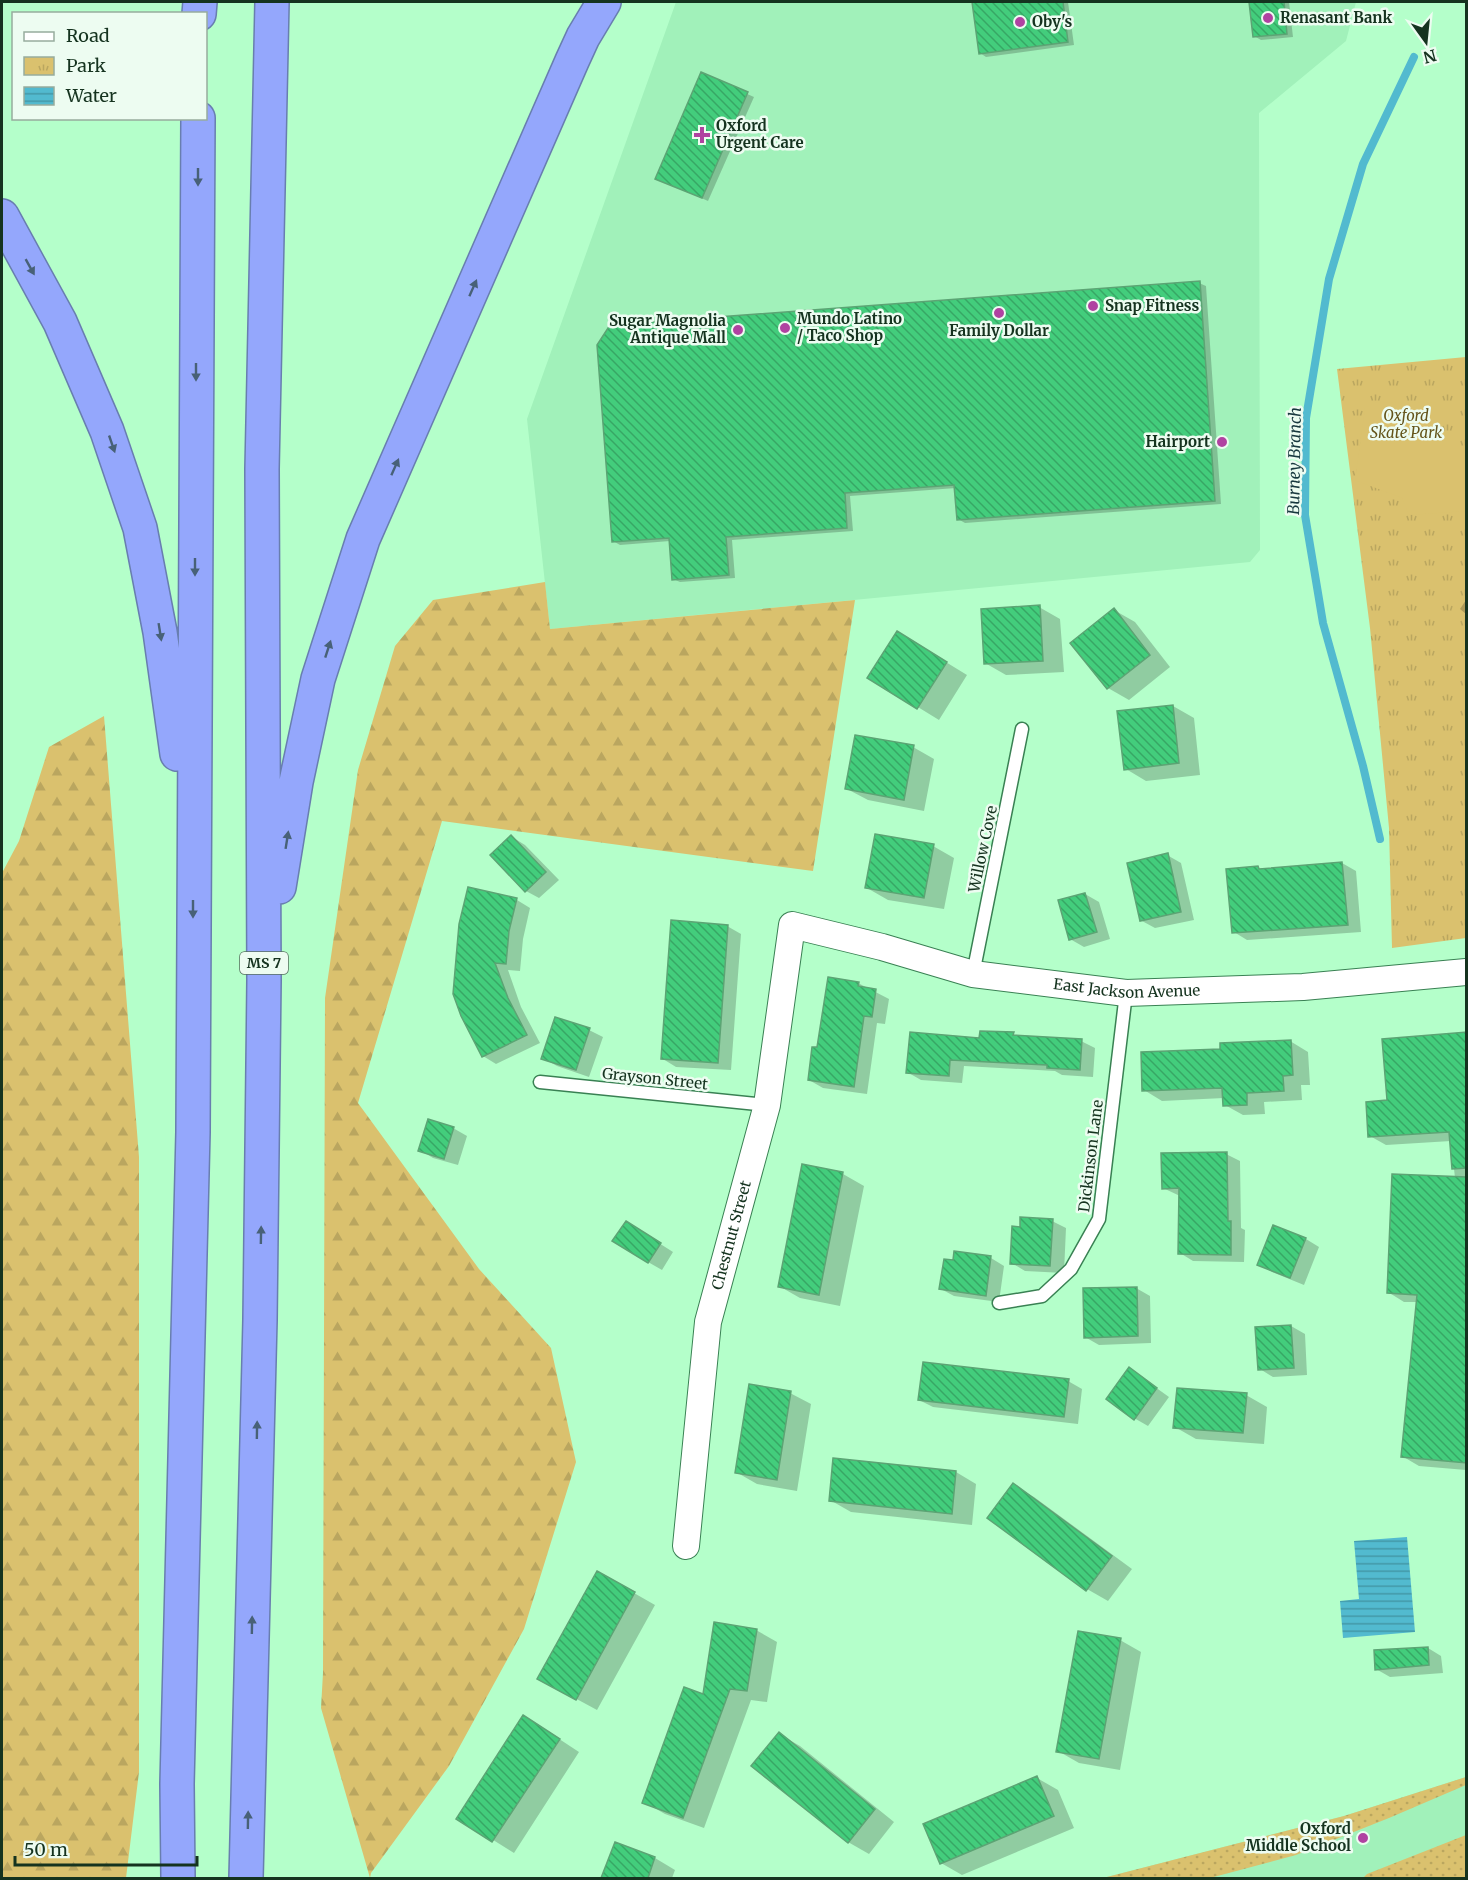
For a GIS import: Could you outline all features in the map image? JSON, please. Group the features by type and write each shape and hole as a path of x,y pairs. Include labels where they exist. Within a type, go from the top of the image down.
{"highway":[{"name":"MS 7","path":"246,1878 260,1320 264,981 262,469 272,2"},
{"path":"264,981 296,782 318,679 363,539 583,37 604,2"},
{"path":"178,1878 177,1784 193,1132 198,120"},
{"path":"2,216 65,333 107,431 140,528 160,632 193,872"}],"street":[{"name":"East Jackson Avenue","path":"792,925 882,947 973,974 1126,993 1303,987 1467,972"},
{"name":"Chestnut Street","path":"686,1546 708,1322 767,1105 792,925"}],"lane":[{"name":"Willow Cove","path":"973,974 1022,729"},
{"name":"Dickinson Lane","path":"999,1303 1042,1296 1071,1269 1099,1219 1126,993"},
{"name":"Grayson Street","path":"540,1082 767,1105"}],"shaded area":[{"path":"676,2 1356,2 1346,41 1259,113 1260,550 1250,562 550,629 527,419"},
{"name":"Oxford Middle School","path":"1466,1777 1466,1878 1103,1878 1344,1816"}],"green space":[{"name":"Oxford Skate Park","path":"1466,357 1466,938 1392,948 1389,828 1370,628 1337,369"},
{"path":"1437,402 1437,448 1466,448 1466,511 1409,515 1402,498 1355,480 1365,408 1374,403"},
{"path":"545,582 550,629 855,600 813,871 442,821 358,1103 479,1269 551,1348 576,1462 524,1629 449,1766 371,1873 370,1878 321,1708 323,1673 325,998 358,770 395,646 433,600"},
{"path":"104,716 139,1157 139,1772 126,1878 2,1878 2,873 19,841 49,747"},
{"path":"1466,1777 1466,1785 1296,1855 1210,1878 1103,1878 1344,1816"},
{"path":"1466,1835 1466,1878 1363,1878 1367,1874"}],"water":[{"path":"1407,1537 1415,1632 1343,1638 1340,1601 1359,1599 1354,1541"}],"building":[{"name":"Oby's","path":"972,2 1063,2 1068,42 979,54"},
{"name":"Renasant Bank","path":"1249,2 1284,2 1287,34 1253,37"},
{"name":"Oxford Urgent Care","path":"701,72 748,92 702,198 655,179"},
{"path":"1200,281 1215,501 957,520 954,485 845,493 847,528 726,537 729,575 672,580 669,538 612,542 597,345 610,325"},
{"path":"1040,605 1043,661 984,664 981,609"},
{"path":"1114,608 1150,655 1107,689 1070,643"},
{"path":"897,631 947,662 917,709 867,678"},
{"path":"1173,705 1179,763 1124,770 1117,711"},
{"path":"855,735 914,745 904,800 845,789"},
{"path":"875,834 934,844 924,898 865,888"},
{"path":"511,835 546,872 525,892 490,855"},
{"path":"1168,853 1181,912 1140,921 1127,863"},
{"path":"1342,862 1348,925 1232,933 1226,869 1258,866 1259,869"},
{"path":"468,887 517,898 509,931 506,964 495,963 508,998 527,1035 482,1057 461,1016 453,994 459,924"},
{"path":"1085,893 1097,932 1069,940 1058,900"},
{"path":"671,920 728,925 718,1063 661,1059"},
{"path":"828,977 859,982 858,986 876,989 872,1017 864,1016 854,1087 808,1080 812,1047 817,1047"},
{"path":"555,1017 590,1028 576,1070 541,1059"},
{"path":"980,1031 1082,1039 1080,1070 1047,1068 1047,1065 950,1060 949,1076 906,1073 910,1032 979,1038"},
{"path":"1467,1032 1467,1168 1452,1169 1449,1132 1368,1137 1366,1102 1387,1100 1382,1039"},
{"path":"1291,1040 1293,1075 1283,1076 1284,1091 1247,1093 1247,1105 1223,1106 1222,1088 1142,1091 1141,1052 1220,1049 1220,1043"},
{"path":"428,1119 454,1127 444,1159 418,1151"},
{"path":"1227,1152 1231,1255 1178,1254 1179,1188 1162,1189 1161,1153"},
{"path":"802,1164 843,1172 819,1295 778,1287"},
{"path":"1392,1174 1467,1177 1467,1463 1401,1457 1417,1295 1387,1293"},
{"path":"1020,1217 1053,1219 1050,1266 1010,1264 1012,1226 1020,1227"},
{"path":"626,1221 661,1243 648,1263 612,1241"},
{"path":"1273,1225 1306,1238 1290,1278 1257,1265"},
{"path":"954,1251 991,1256 986,1296 939,1289 944,1259 953,1260"},
{"path":"1137,1287 1138,1336 1084,1338 1083,1288"},
{"path":"1291,1325 1294,1368 1258,1370 1255,1327"},
{"path":"923,1362 1069,1379 1064,1417 918,1400"},
{"path":"1129,1367 1157,1388 1134,1420 1106,1399"},
{"path":"749,1384 791,1391 777,1480 735,1473"},
{"path":"1177,1388 1247,1393 1243,1433 1173,1428"},
{"path":"833,1458 956,1471 952,1514 829,1501"},
{"path":"1013,1483 1112,1556 1086,1591 987,1518"},
{"path":"597,1571 635,1592 576,1700 537,1679"},
{"path":"714,1622 757,1629 747,1691 730,1689 683,1818 642,1803 684,1687 703,1694"},
{"path":"1078,1631 1121,1638 1099,1759 1056,1752"},
{"path":"1428,1647 1429,1665 1375,1670 1374,1650"},
{"path":"523,1715 560,1739 492,1842 456,1819"},
{"path":"779,1732 875,1809 848,1843 751,1766"},
{"path":"1037,1776 1054,1816 940,1864 923,1824"},
{"path":"615,1842 655,1857 648,1878 601,1878"}],"waterway":[{"name":"Burney Branch","path":"1380,839 1363,766 1323,623 1305,515 1306,418 1329,279 1363,164 1414,57"}],"place":[{"name":"Renasant Bank","path":"1268,18"},
{"name":"Oby's","path":"1020,22"},
{"name":"Oxford Urgent Care","path":"702,135"},
{"name":"Snap Fitness","path":"1093,306"},
{"name":"Family Dollar","path":"999,313"},
{"name":"Mundo Latino / Taco Shop","path":"785,328"},
{"name":"Sugar Magnolia Antique Mall","path":"738,330"},
{"name":"Hairport","path":"1222,442"},
{"name":"Oxford Middle School","path":"1363,1838"}]}
